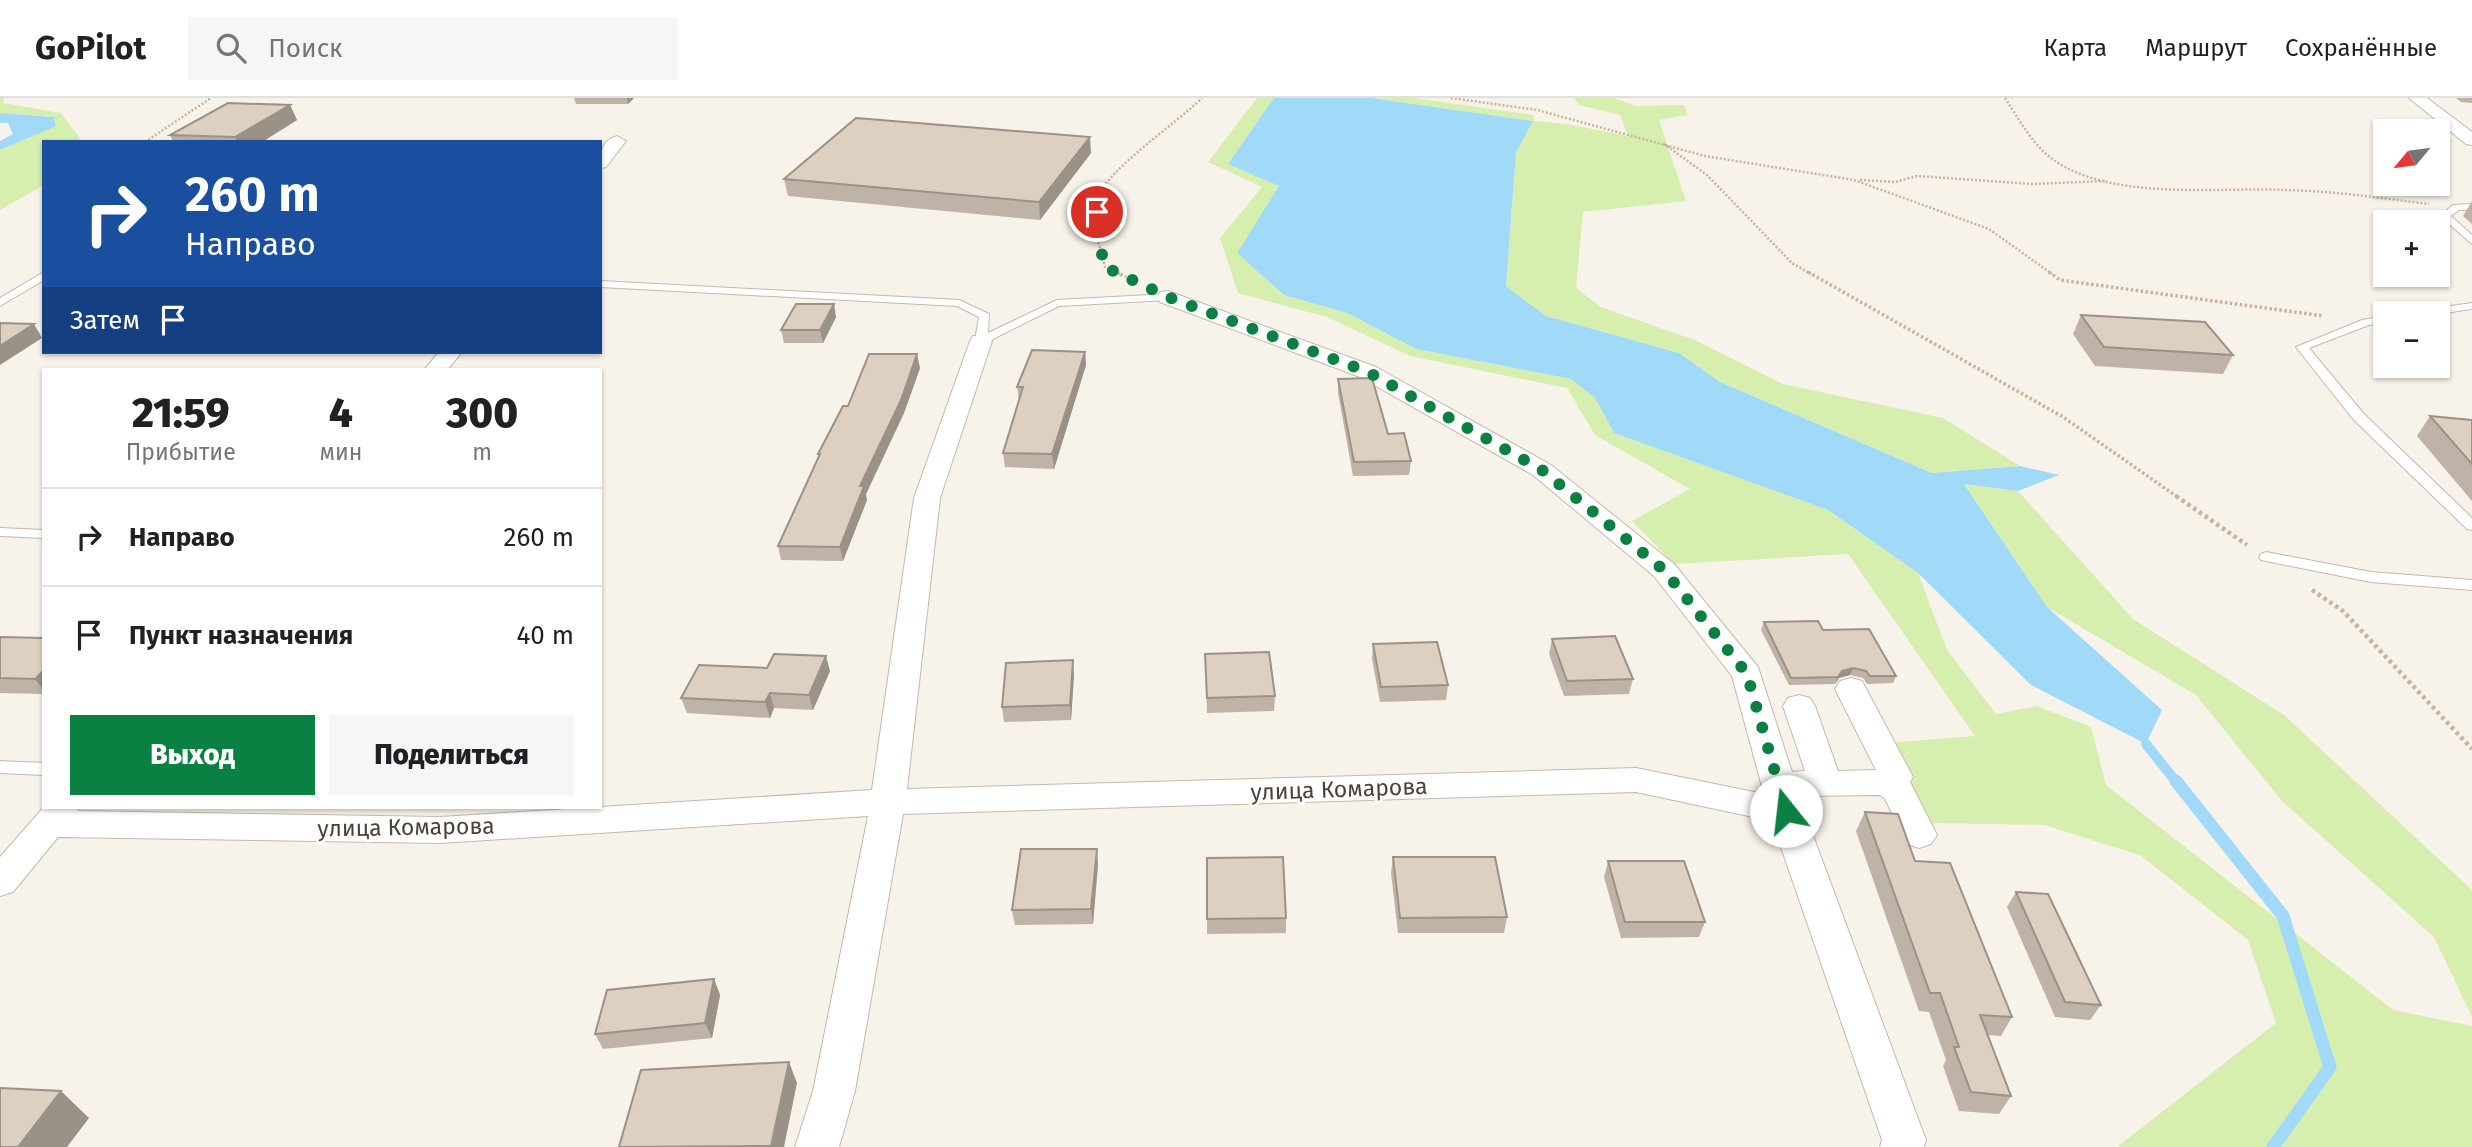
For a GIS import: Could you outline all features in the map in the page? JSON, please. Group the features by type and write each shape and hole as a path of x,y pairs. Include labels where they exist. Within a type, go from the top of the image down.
{"street":[{"path":"2417,98 2472,140"},
{"path":"602,158 609,142"},
{"path":"1168,297 1368,372 1542,470 1664,570 1747,674 1785,807 1905,1140 1902,1147"},
{"path":"817,1147 834,1091 888,802 927,498 981,341"},
{"path":"437,368 449,354"},
{"path":"1785,807 1791,784 1888,782 1896,777 1851,689"},
{"path":"1799,706 1826,783"},
{"name":"улица Комарова","path":"0,881 57,815 440,830 888,802 1636,780 1785,807"},
{"path":"1888,782 1899,792 1919,835"}],"lane":[{"path":"2472,207 2457,207 2445,216 2472,241"},
{"path":"0,303 42,276"},
{"path":"602,285 959,303 985,316 981,341"},
{"path":"981,341 1057,303 1168,297"},
{"path":"2450,309 2472,306"},
{"path":"2373,321 2302,347 2358,416 2472,526"},
{"path":"0,532 42,534"},
{"path":"2266,558 2371,577 2472,585"},
{"path":"0,767 42,769"}],"path":[{"path":"148,140 211,98"},
{"path":"1168,297 1105,267 1096,229 1097,196 1130,161 1187,114 1202,98"},
{"path":"1451,98 1537,110 1705,156 1854,180 1895,182 1917,176 2032,184 2113,181"},
{"path":"2005,98 2034,140 2054,160 2082,174 2144,185 2311,191 2457,207"},
{"path":"1664,144 1707,176 1792,263 2063,417 2266,558"},
{"path":"1854,180 1989,229 2060,279 2366,322"},
{"path":"2310,588 2343,611 2472,749"}],"green space":[{"path":"0,98 4,98 3,103 61,113 81,140 42,140 42,186 0,210 0,150 56,125 54,117 0,113"},
{"path":"1257,98 1274,98 1229,163 1279,186 1284,295 1347,313 1416,349 1571,379 1595,398 1614,433 1828,510 1918,573 1947,650 1996,714 2037,706 2091,727 2106,785 2393,1010 2472,1026 2472,1147 2117,1147 2276,1023 2248,940 2140,855 2044,825 1932,823 1887,743 1975,736 1848,554 1674,564 1632,521 1690,489 1595,435 1567,388 1410,356 1327,317 1238,293 1220,238 1262,187 1208,162"},
{"path":"1371,98 1414,98 1533,115 1534,121 1567,124 1628,136 1620,115 1579,105 1574,98 1614,98 1636,106 1684,105 1688,115 1659,120 1686,201 1583,212 1576,288 1601,307 1697,341 1783,384 1943,418 2020,466 1932,473 1720,382 1679,353 1546,316 1506,286 1516,153 1533,121"},
{"path":"1964,484 2018,491 2133,619 2284,715 2472,890 2472,1017 2434,937 2282,801 2196,695 2047,607"}],"water":[{"path":"1274,98 1371,98 1533,121 1516,153 1506,286 1546,316 1679,353 1720,382 1932,473 2020,466 2059,475 2018,491 1964,484 2047,607 2162,710 2146,744 2031,685 1918,573 1828,510 1614,433 1595,398 1571,379 1416,349 1347,313 1284,295 1237,253 1279,186 1228,164"},
{"path":"0,113 54,117 56,126 0,150 0,141 13,134 8,123 0,123"}],"building":[{"path":"228,103 290,105 235,137 170,135"},
{"path":"856,118 1090,137 1039,202 784,179"},
{"path":"796,304 834,304 820,330 781,330"},
{"path":"2081,315 2205,322 2233,355 2104,347"},
{"path":"0,323 34,324 0,346"},
{"path":"1032,350 1085,352 1052,454 1003,453 1023,387 1017,387"},
{"path":"869,354 917,354 901,400 860,486 864,486 840,547 778,546 818,454 843,406 848,406"},
{"path":"1372,378 1388,434 1404,433 1411,461 1354,462 1338,379"},
{"path":"2430,416 2472,420 2472,464"},
{"path":"1818,621 1823,630 1869,629 1896,676 1870,676 1866,671 1853,668 1842,671 1838,677 1791,678 1764,622"},
{"path":"1615,636 1633,679 1567,681 1552,639"},
{"path":"0,637 42,638 42,672 35,679 0,678"},
{"path":"1437,642 1448,685 1381,687 1373,644"},
{"path":"1269,652 1275,696 1207,698 1205,654"},
{"path":"774,654 826,656 809,695 770,693 765,702 681,698 699,665 767,668"},
{"path":"1073,660 1070,705 1002,707 1006,663"},
{"path":"1865,812 1898,814 1915,861 1950,863 2012,1017 1980,1015 2011,1096 1971,1092 1954,1047 1959,1047 1940,993 1930,993"},
{"path":"1021,849 1097,849 1091,909 1012,910"},
{"path":"1283,857 1286,918 1207,919 1207,858"},
{"path":"1393,857 1495,857 1507,917 1400,918"},
{"path":"1608,861 1684,861 1705,922 1625,922"},
{"path":"2016,892 2048,894 2101,1005 2065,1002"},
{"path":"714,979 705,1023 595,1034 607,990"},
{"path":"789,1062 771,1146 619,1147 641,1070"},
{"path":"0,1088 61,1091 18,1147 0,1147"}],"waterway":[{"path":"2146,744 2177,783"},
{"path":"2176,781 2283,916 2330,1067 2273,1147"}],"route":[{"path":"1097,212 1096,229 1105,267 1168,297 1368,372 1542,470 1664,570 1747,674 1786,811"}]}
